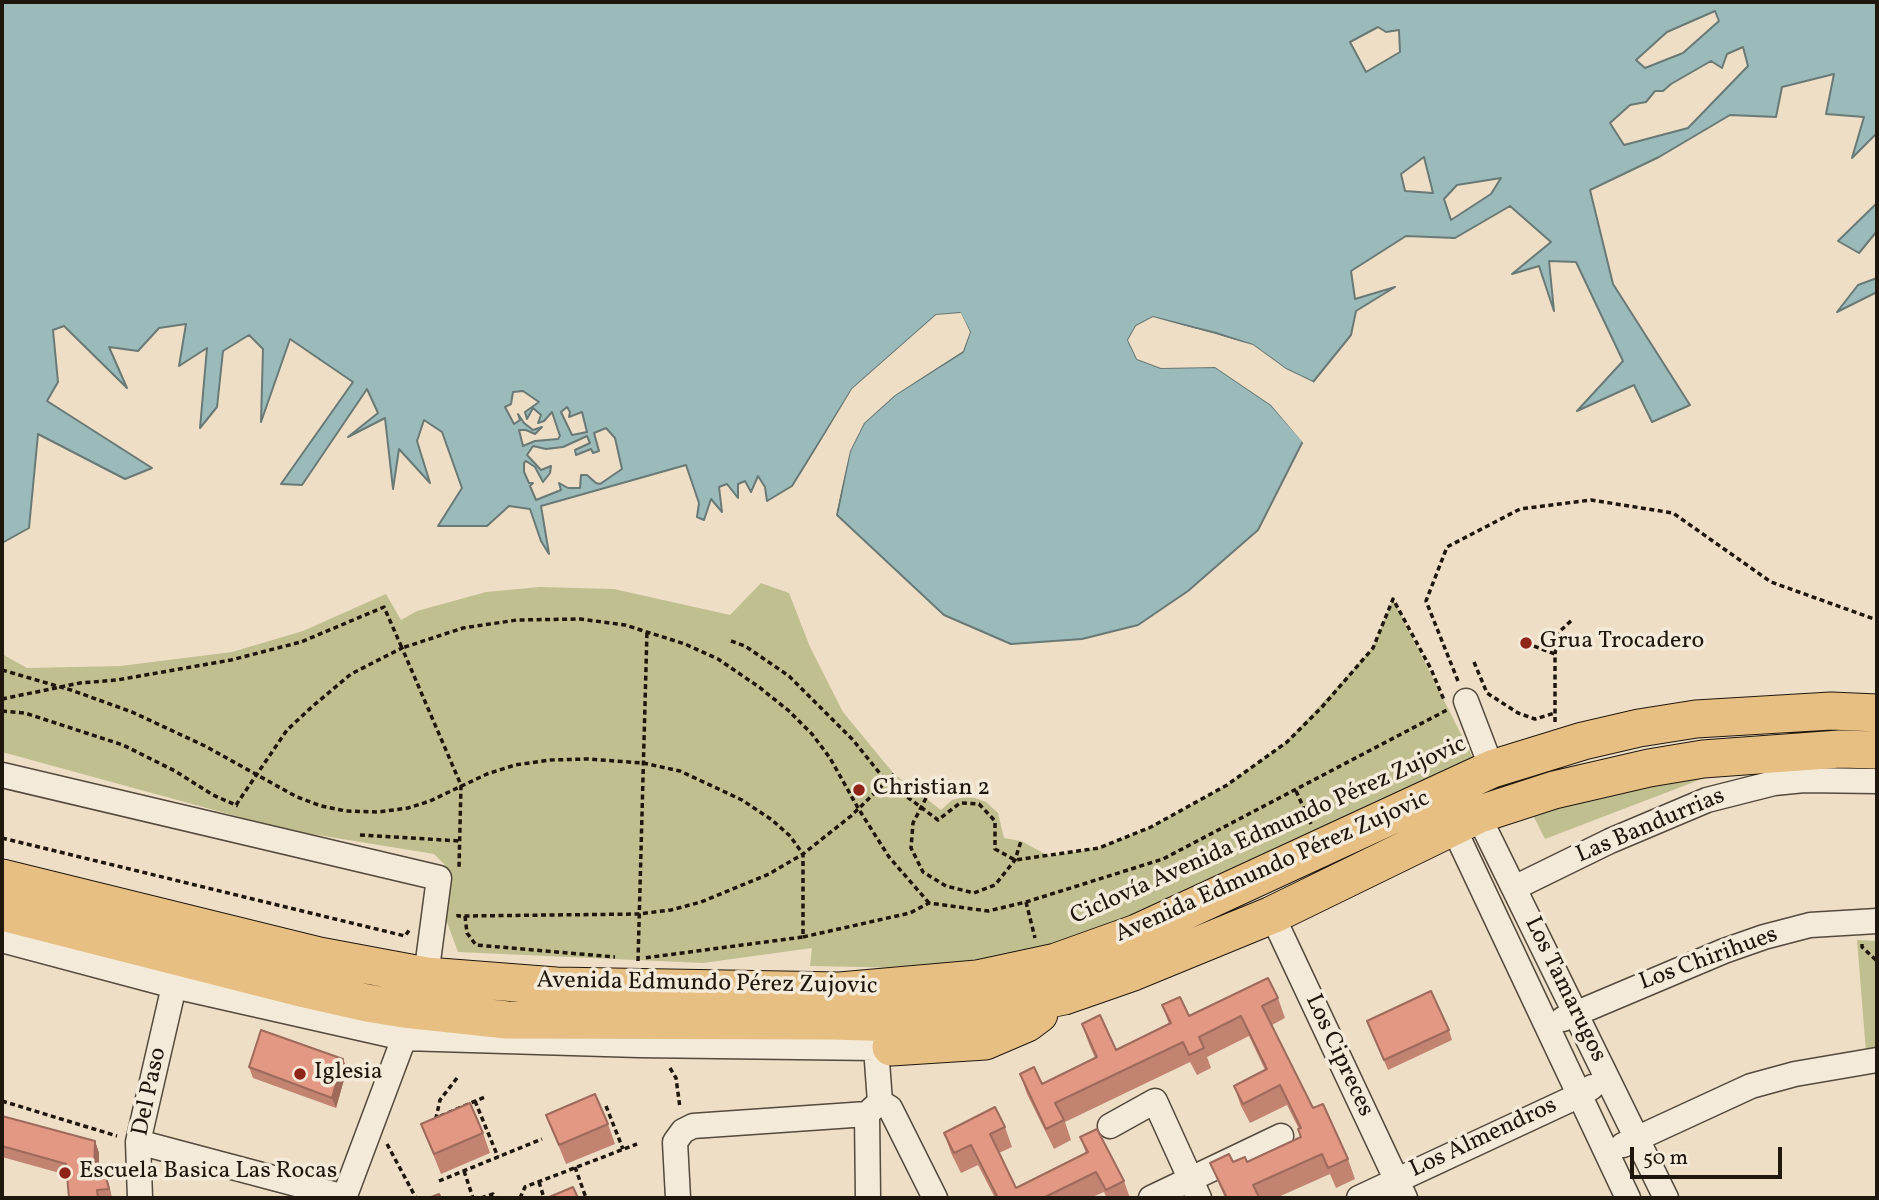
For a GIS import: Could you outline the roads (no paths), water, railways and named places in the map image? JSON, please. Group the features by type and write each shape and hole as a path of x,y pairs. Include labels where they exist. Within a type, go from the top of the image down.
{"highway":[{"name":"Avenida Edmundo Pérez Zujovic","path":"2,878 319,956 427,967 556,985 840,991 977,979 1056,962 1137,933 1465,797 1583,741 1639,727 1754,714 1831,711 1877,713"},
{"name":"Avenida Edmundo Pérez Zujovic","path":"2,912 305,989 379,1005 507,1020 897,1023 979,1013 1065,996 1133,972 1272,915 1465,797 1554,790 1649,768 1703,759 1840,749 1877,750"},
{"path":"305,989 329,982 405,994 419,987 427,967"},
{"path":"876,1048 985,1041 1027,1023 1065,996"}],"street":[{"path":"1465,797 1466,701"},
{"path":"2,775 439,878 427,967"},
{"name":"Las Bandurrias","path":"1514,888 1610,841 1707,800 1774,783 1804,780 1877,781"},
{"name":"Los Tamarugos","path":"1465,797 1576,1012 1665,1198"},
{"name":"Los Tamarugos","path":"1465,797 1548,1028 1628,1198"},
{"name":"Los Cipreces","path":"1272,915 1401,1189"},
{"name":"Los Chirihues","path":"1548,1028 1576,1012 1764,937 1810,925 1877,921"},
{"path":"2,940 174,986 404,1038 876,1048 868,1198"},
{"name":"Del Paso","path":"140,1198 138,1142 174,986"},
{"path":"138,1142 344,1197 404,1038"},
{"path":"1606,1152 1751,1086 1796,1074 1877,1060"},
{"name":"Los Almendros","path":"1359,1198 1401,1189 1580,1095 1607,1077"},
{"path":"1110,1126 1155,1101 1194,1189"},
{"path":"678,1198 675,1142 683,1131 693,1126 874,1108 890,1108 935,1198"},
{"path":"1151,1198 1194,1189 1281,1136"}],"water":[{"path":"2,2 1877,2 1877,133 1852,158 1864,117 1826,114 1834,74 1782,87 1776,117 1730,115 1659,157 1590,190 1613,284 1690,405 1652,422 1634,385 1577,411 1623,361 1576,262 1549,261 1554,311 1539,266 1512,274 1551,242 1510,206 1455,238 1406,236 1351,271 1355,299 1395,287 1356,311 1351,335 1313,382 1286,369 1253,345 1216,333 1153,317 1136,326 1128,340 1137,359 1161,368 1215,367 1271,405 1303,441 1258,530 1188,591 1138,625 1082,639 1011,644 944,615 837,515 850,451 864,423 895,395 963,352 970,332 960,313 936,315 852,389 792,486 767,501 765,487 758,476 751,492 745,481 738,484 738,498 727,484 719,487 722,512 711,499 704,520 697,517 699,503 686,465 541,506 549,554 541,541 530,509 509,506 487,526 438,526 462,488 442,432 424,420 417,441 430,483 399,449 393,489 385,418 348,437 378,413 367,389 302,485 281,484 353,382 290,339 261,422 263,349 249,335 223,351 217,407 200,428 207,348 179,366 186,324 159,328 138,351 109,347 127,388 64,326 53,330 58,382 47,401 152,468 125,479 38,434 29,528 2,543","holes":["1715,11 1719,21 1683,53 1645,68 1636,60 1667,32","1378,27 1386,32 1399,30 1400,52 1366,72 1350,42","1743,47 1748,66 1688,128 1624,145 1610,123 1630,105 1646,102 1655,91 1663,91 1711,61 1722,68 1727,54","1424,157 1433,193 1405,191 1401,174","1501,178 1491,194 1451,220 1444,199 1457,185","523,391 539,402 525,412 527,419 533,408 541,415 538,423 544,421 552,412 560,436 558,439 535,441 523,446 519,430 535,434 542,427 533,430 518,414 520,420 514,424 505,407 511,404 513,392","567,407 569,417 582,412 587,432 572,435 561,412","606,428 615,438 622,469 600,484 587,475 581,475 580,488 568,488 559,483 561,490 536,500 530,486 533,483 529,483 524,472 524,463 526,461 535,467 543,482 550,473 551,466 541,470 527,455 533,446 546,449 563,447 587,436 590,443 575,450 576,455 591,449 593,453 599,451 594,433"]},
{"path":"1877,203 1877,231 1859,253 1838,241"},
{"path":"1877,278 1877,292 1837,312 1858,285"}],"place":[{"name":"Grua Trocadero","path":"1526,643"},
{"name":"Christian 2","path":"859,790"},
{"name":"Iglesia","path":"300,1074"},
{"name":"Escuela Basica Las Rocas","path":"65,1173"}]}
